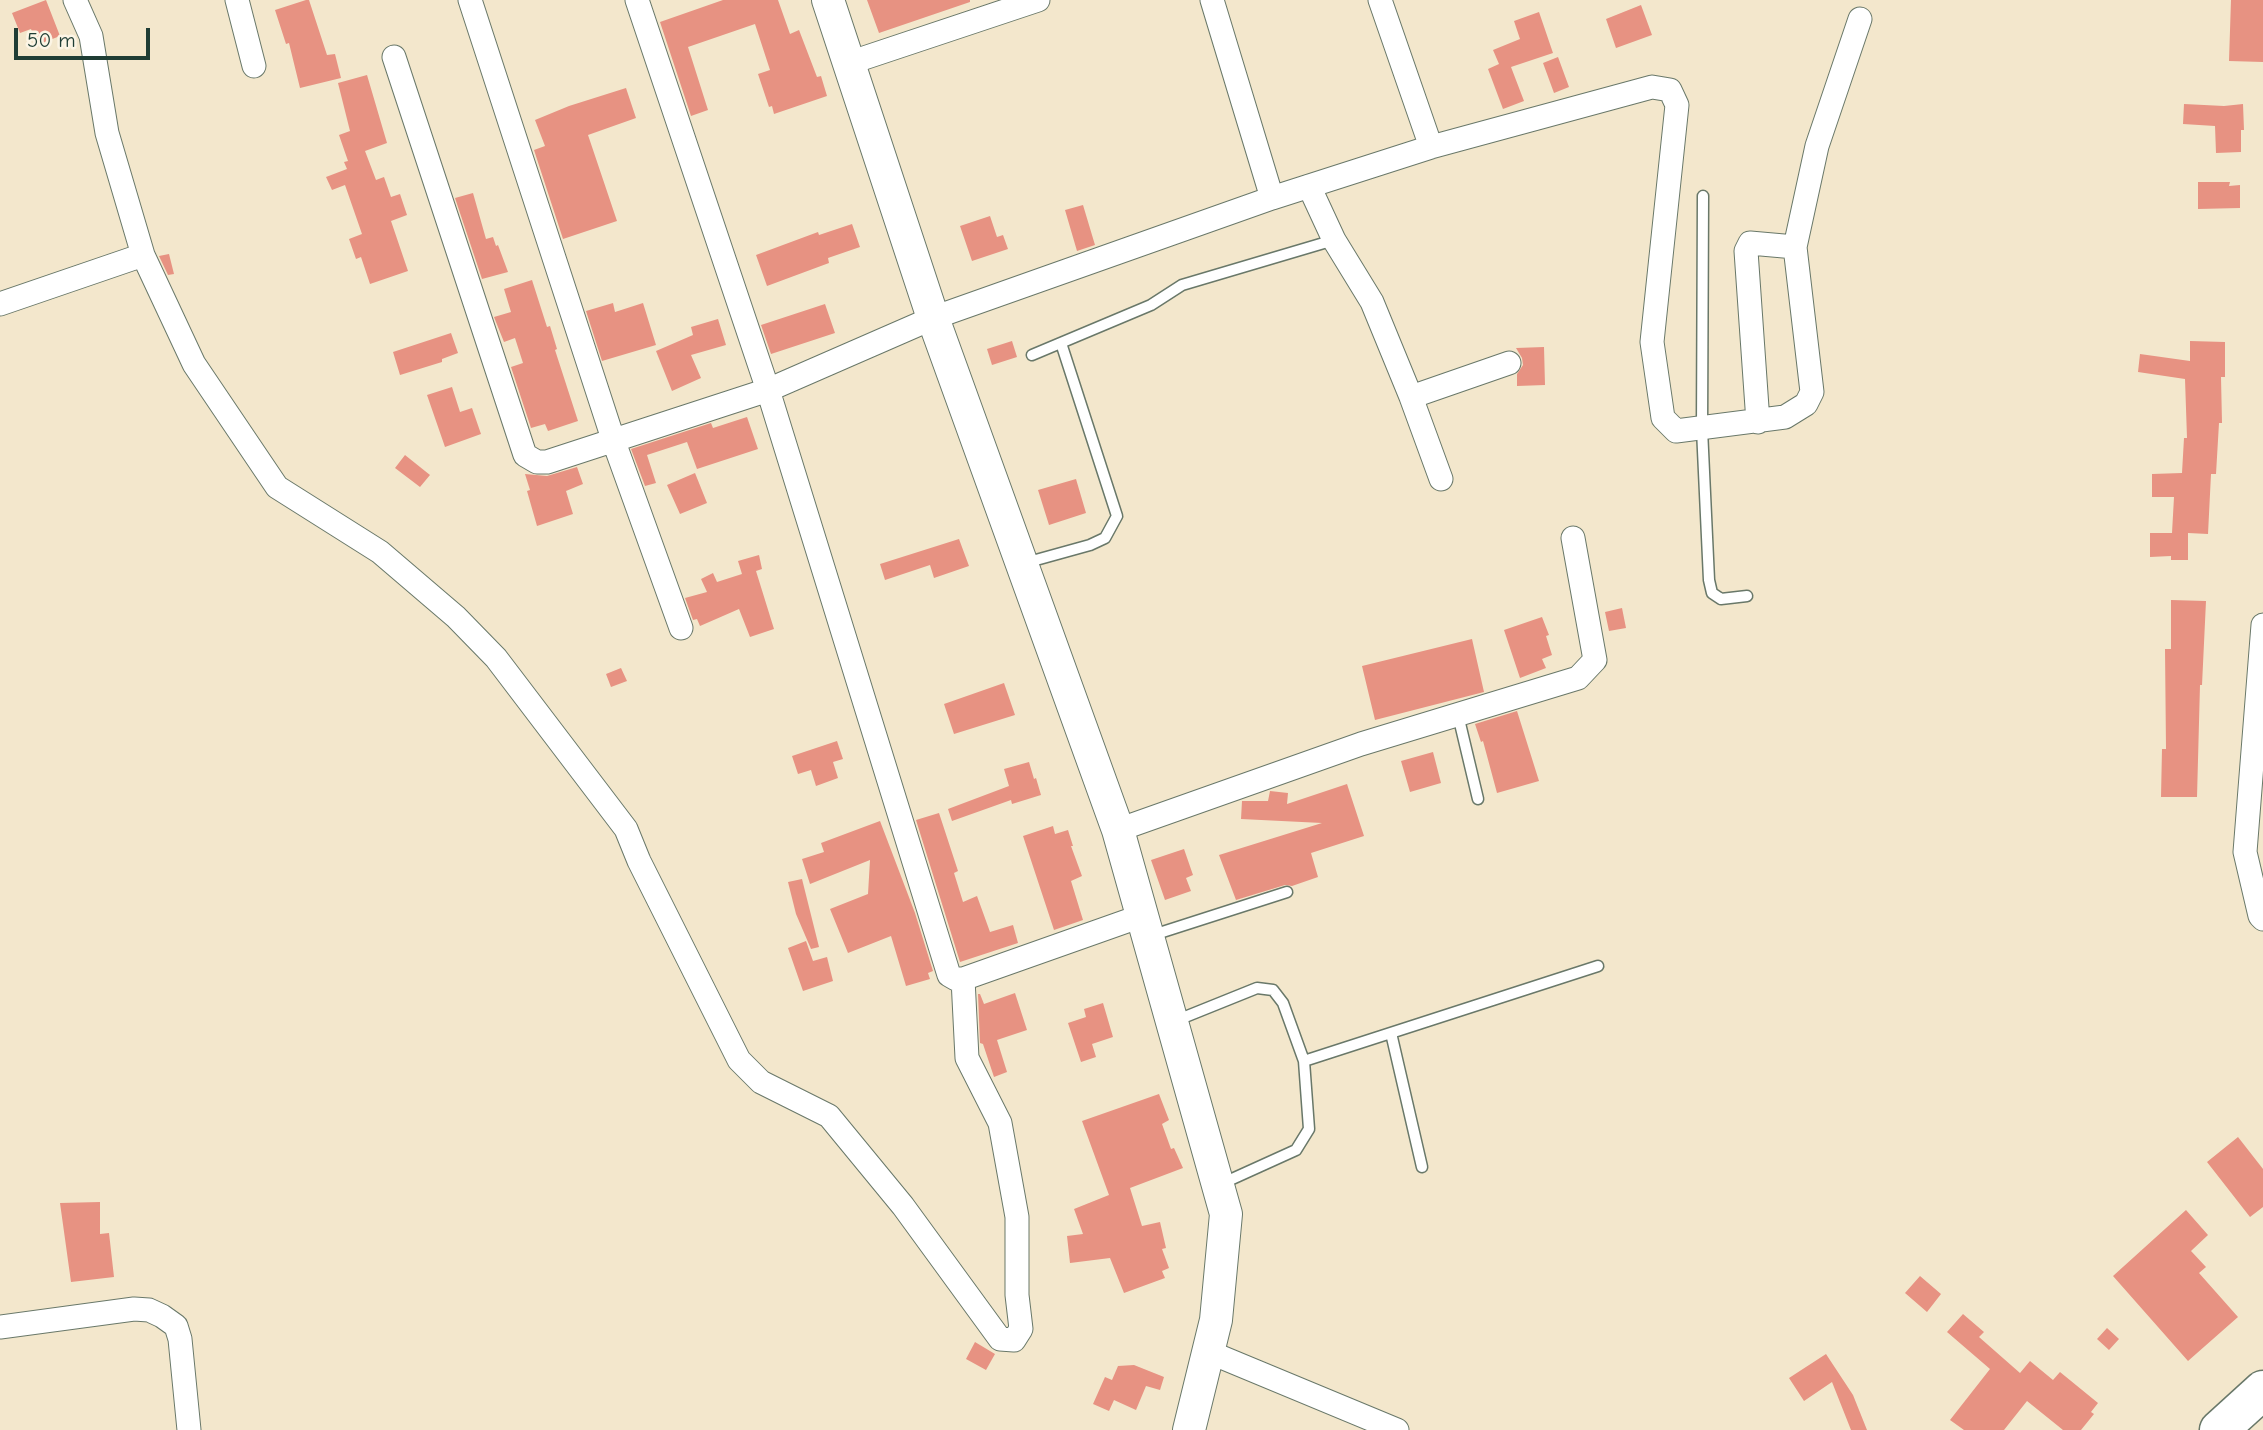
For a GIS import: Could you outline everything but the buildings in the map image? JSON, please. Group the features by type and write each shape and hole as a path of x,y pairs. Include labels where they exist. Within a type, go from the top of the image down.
{"highway":[{"path":"2219,1430 2263,1390"}],"street":[{"path":"75,0 91,36 107,133 143,255 194,364 277,487 380,552 456,617 496,659 626,829 639,861 739,1060 761,1082 829,1116 903,1206 1000,1339 1014,1340 1021,1329 1017,1295 1017,1217 1000,1123 967,1058 963,979"},
{"path":"237,0 254,66"},
{"path":"470,0 614,442 681,628"},
{"path":"637,0 768,390 949,975 963,979 1146,926"},
{"path":"828,0 933,318 1118,830 1226,1214 1216,1320 1189,1430"},
{"path":"1212,0 1272,198"},
{"path":"1380,0 1431,147"},
{"path":"849,63 1034,1"},
{"path":"394,57 526,455 537,462 547,462 768,390 933,318 1272,198 1431,147 1652,87 1670,90 1677,105 1652,342 1663,418 1676,431 1785,417 1806,404 1812,392 1795,247 1817,146 1860,19"},
{"path":"1309,187 1334,240 1372,302 1441,479"},
{"path":"1758,422 1746,251 1750,243 1795,247"},
{"path":"0,304 143,255"},
{"path":"1411,397 1509,363"},
{"path":"1118,830 1361,744 1578,678 1595,660 1573,538"},
{"path":"2263,625 2245,852 2263,919"},
{"path":"0,1327 134,1309 149,1310 162,1316 176,1326 180,1339 189,1430"},
{"path":"1209,1352 1398,1430"}],"lane":[{"path":"1703,197 1702,429 1709,580 1712,593 1721,599 1748,596"},
{"path":"1032,355 1151,305 1182,285 1334,240"},
{"path":"1022,564 1090,545 1105,538 1117,516 1061,343"},
{"path":"1458,715 1478,799"},
{"path":"1146,926 1287,892"},
{"path":"1304,1061 1598,966"},
{"path":"1172,1022 1257,988 1273,989 1283,1003 1304,1061 1309,1129 1296,1150 1218,1186"},
{"path":"1391,1033 1422,1167"}]}
